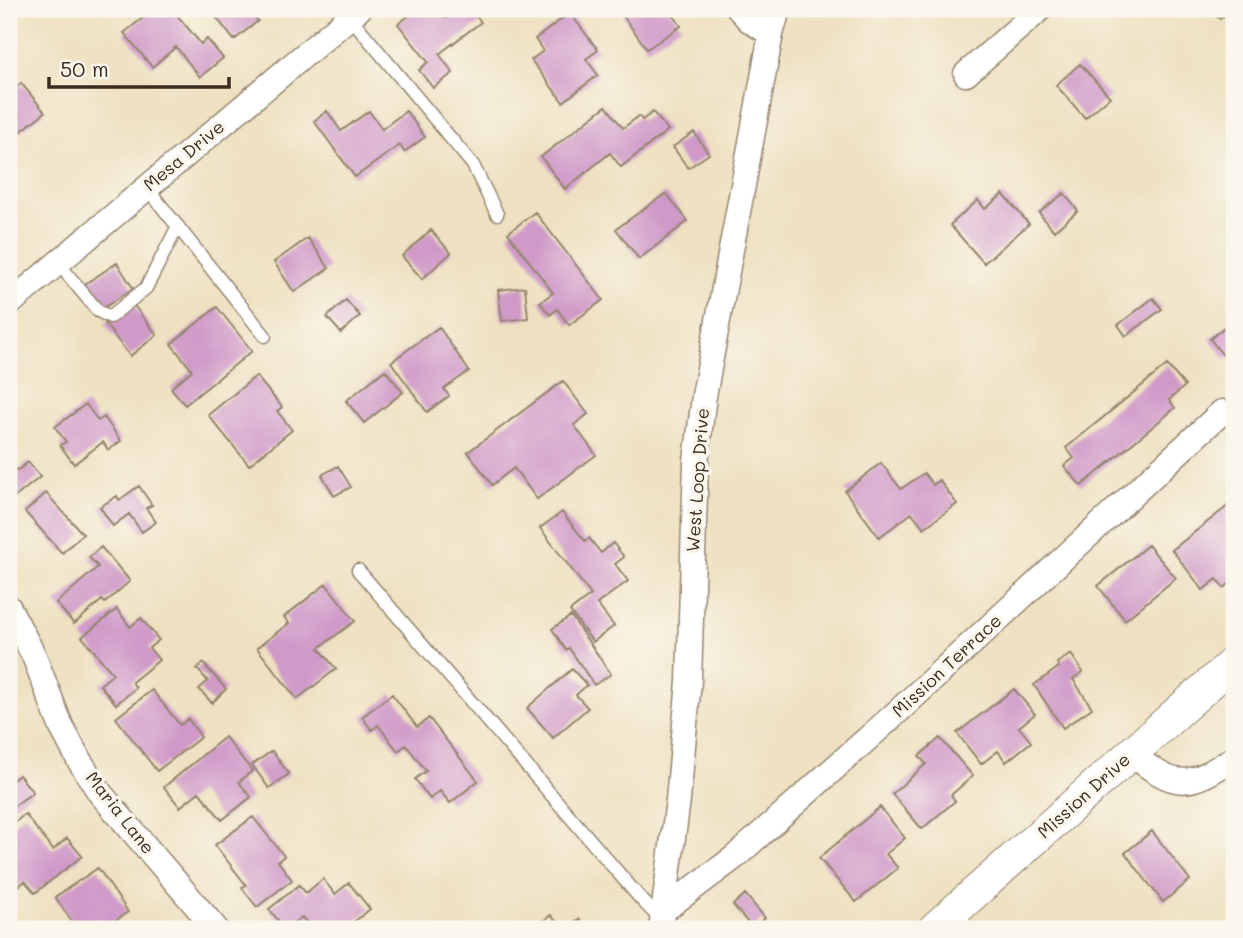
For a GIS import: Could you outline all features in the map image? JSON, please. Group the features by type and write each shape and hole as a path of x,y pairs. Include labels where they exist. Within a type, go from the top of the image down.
{"street":[{"path":"739,9 748,20 771,34"},
{"name":"West Loop Drive","path":"663,920 689,681 696,461 704,397 771,34 778,9"},
{"path":"966,74 1040,9"},
{"name":"Mesa Drive","path":"9,304 357,11"},
{"name":"Mission Terrace","path":"663,920 894,715 1222,412"},
{"name":"Maria Lane","path":"9,608 34,656 61,726 100,793 216,929"},
{"name":"Mission Drive","path":"934,929 1234,662"},
{"path":"1131,754 1152,770 1176,782 1206,776 1234,758"}],"lane":[{"path":"357,11 473,165 497,214"},
{"path":"147,188 265,337"},
{"path":"58,263 98,311 110,317 146,288 178,226"},
{"path":"358,570 640,898 663,920"}],"building":[{"path":"154,9 172,9 201,44 207,39 223,58 200,77 176,47 152,67 124,33"},
{"path":"210,9 248,9 258,21 234,40"},
{"path":"418,9 439,9 446,18 458,9 471,9 481,22 439,54 453,73 433,88 419,70 428,62 398,24"},
{"path":"633,9 669,9 681,26 647,49 623,16"},
{"path":"1211,9 1232,9 1220,19"},
{"path":"570,13 598,50 586,59 598,75 563,102 531,60 543,51 535,39"},
{"path":"1080,64 1110,97 1085,118 1056,85"},
{"path":"21,83 45,112 9,141 9,93"},
{"path":"606,106 623,128 639,116 642,120 653,112 668,130 621,167 610,153 565,189 541,157"},
{"path":"327,111 341,131 369,111 382,129 406,111 425,137 404,152 400,145 355,177 314,121"},
{"path":"694,132 709,154 688,168 673,147"},
{"path":"666,193 688,221 639,259 616,229"},
{"path":"1064,193 1078,211 1054,231 1039,213"},
{"path":"1003,194 1029,224 984,263 950,225 978,200 985,209"},
{"path":"535,212 603,300 569,325 557,309 550,315 540,302 553,293 508,233"},
{"path":"431,230 451,253 422,279 402,256"},
{"path":"308,238 329,268 294,292 274,262"},
{"path":"117,263 133,288 102,309 85,284"},
{"path":"525,287 528,318 502,321 498,290"},
{"path":"1153,298 1162,309 1126,336 1118,325"},
{"path":"346,300 360,316 341,333 327,317"},
{"path":"132,303 157,335 130,356 105,324"},
{"path":"217,307 252,351 185,405 171,388 192,370 171,344"},
{"path":"1229,323 1234,329 1234,352 1226,359 1210,339"},
{"path":"439,327 469,371 444,389 449,396 427,412 391,362"},
{"path":"1167,365 1185,386 1169,400 1175,408 1081,486 1064,466 1074,458 1066,448"},
{"path":"385,370 403,392 364,423 346,401"},
{"path":"256,376 282,407 277,411 292,430 249,465 208,415"},
{"path":"563,381 588,414 574,425 596,455 537,499 514,468 492,485 468,452"},
{"path":"86,404 98,421 104,417 121,441 108,450 103,442 74,464 60,445 66,442 55,427"},
{"path":"9,460 17,471 28,462 40,477 9,502"},
{"path":"881,463 901,489 924,473 933,485 939,480 957,504 924,528 912,513 879,537 845,491"},
{"path":"338,466 351,487 334,496 322,475"},
{"path":"139,486 152,505 146,508 156,522 142,532 129,514 113,526 100,507 117,496 119,500"},
{"path":"46,493 83,534 62,553 25,512"},
{"path":"1229,505 1234,513 1234,580 1224,588 1217,579 1203,590 1172,550"},
{"path":"562,512 585,541 589,538 601,553 613,543 624,557 615,564 628,581 597,604 614,626 593,642 570,611 591,595 540,528"},
{"path":"1148,545 1176,578 1125,620 1098,586"},
{"path":"101,547 130,581 105,603 102,600 74,624 56,603 98,567 89,557"},
{"path":"326,584 355,621 319,648 336,669 297,699 257,648 289,623 284,617"},
{"path":"117,609 130,627 141,618 159,640 149,648 159,660 132,682 136,688 116,704 100,685 113,674 82,637"},
{"path":"571,616 611,674 594,685 569,648 566,650 552,629"},
{"path":"1071,654 1083,672 1073,679 1092,708 1063,728 1034,685 1059,667 1057,663"},
{"path":"203,663 226,689 212,703 199,689 208,681 197,669"},
{"path":"572,669 587,685 576,695 588,708 553,738 527,708"},
{"path":"1014,689 1035,714 1019,727 1031,742 1006,762 998,751 981,764 957,733"},
{"path":"152,690 180,725 188,719 201,737 157,771 116,718"},
{"path":"392,694 417,727 429,718 478,781 450,803 440,791 430,799 415,779 426,771 406,745 398,751 378,725 372,730 362,717"},
{"path":"225,737 252,771 239,782 251,797 222,820 199,792 180,807 164,787"},
{"path":"940,738 973,776 951,795 955,801 922,829 892,794 926,764 919,756"},
{"path":"272,751 289,774 269,788 252,765"},
{"path":"19,775 33,792 9,810 9,783"},
{"path":"880,807 905,838 886,854 898,868 856,902 819,858"},
{"path":"25,814 53,850 67,838 82,856 35,893 25,881 14,890 9,884 9,827"},
{"path":"253,817 284,856 278,861 292,880 257,907 242,888 246,885 215,845"},
{"path":"1152,831 1190,880 1163,902 1125,853"},
{"path":"98,868 128,912 103,929 77,929 55,897"},
{"path":"323,879 335,894 349,883 370,909 345,929 312,929 302,917 285,929 269,909 299,885 306,893"},
{"path":"745,894 765,918 753,929 733,905"},
{"path":"551,915 562,929 533,929"},
{"path":"579,919 587,929 565,929"}]}
